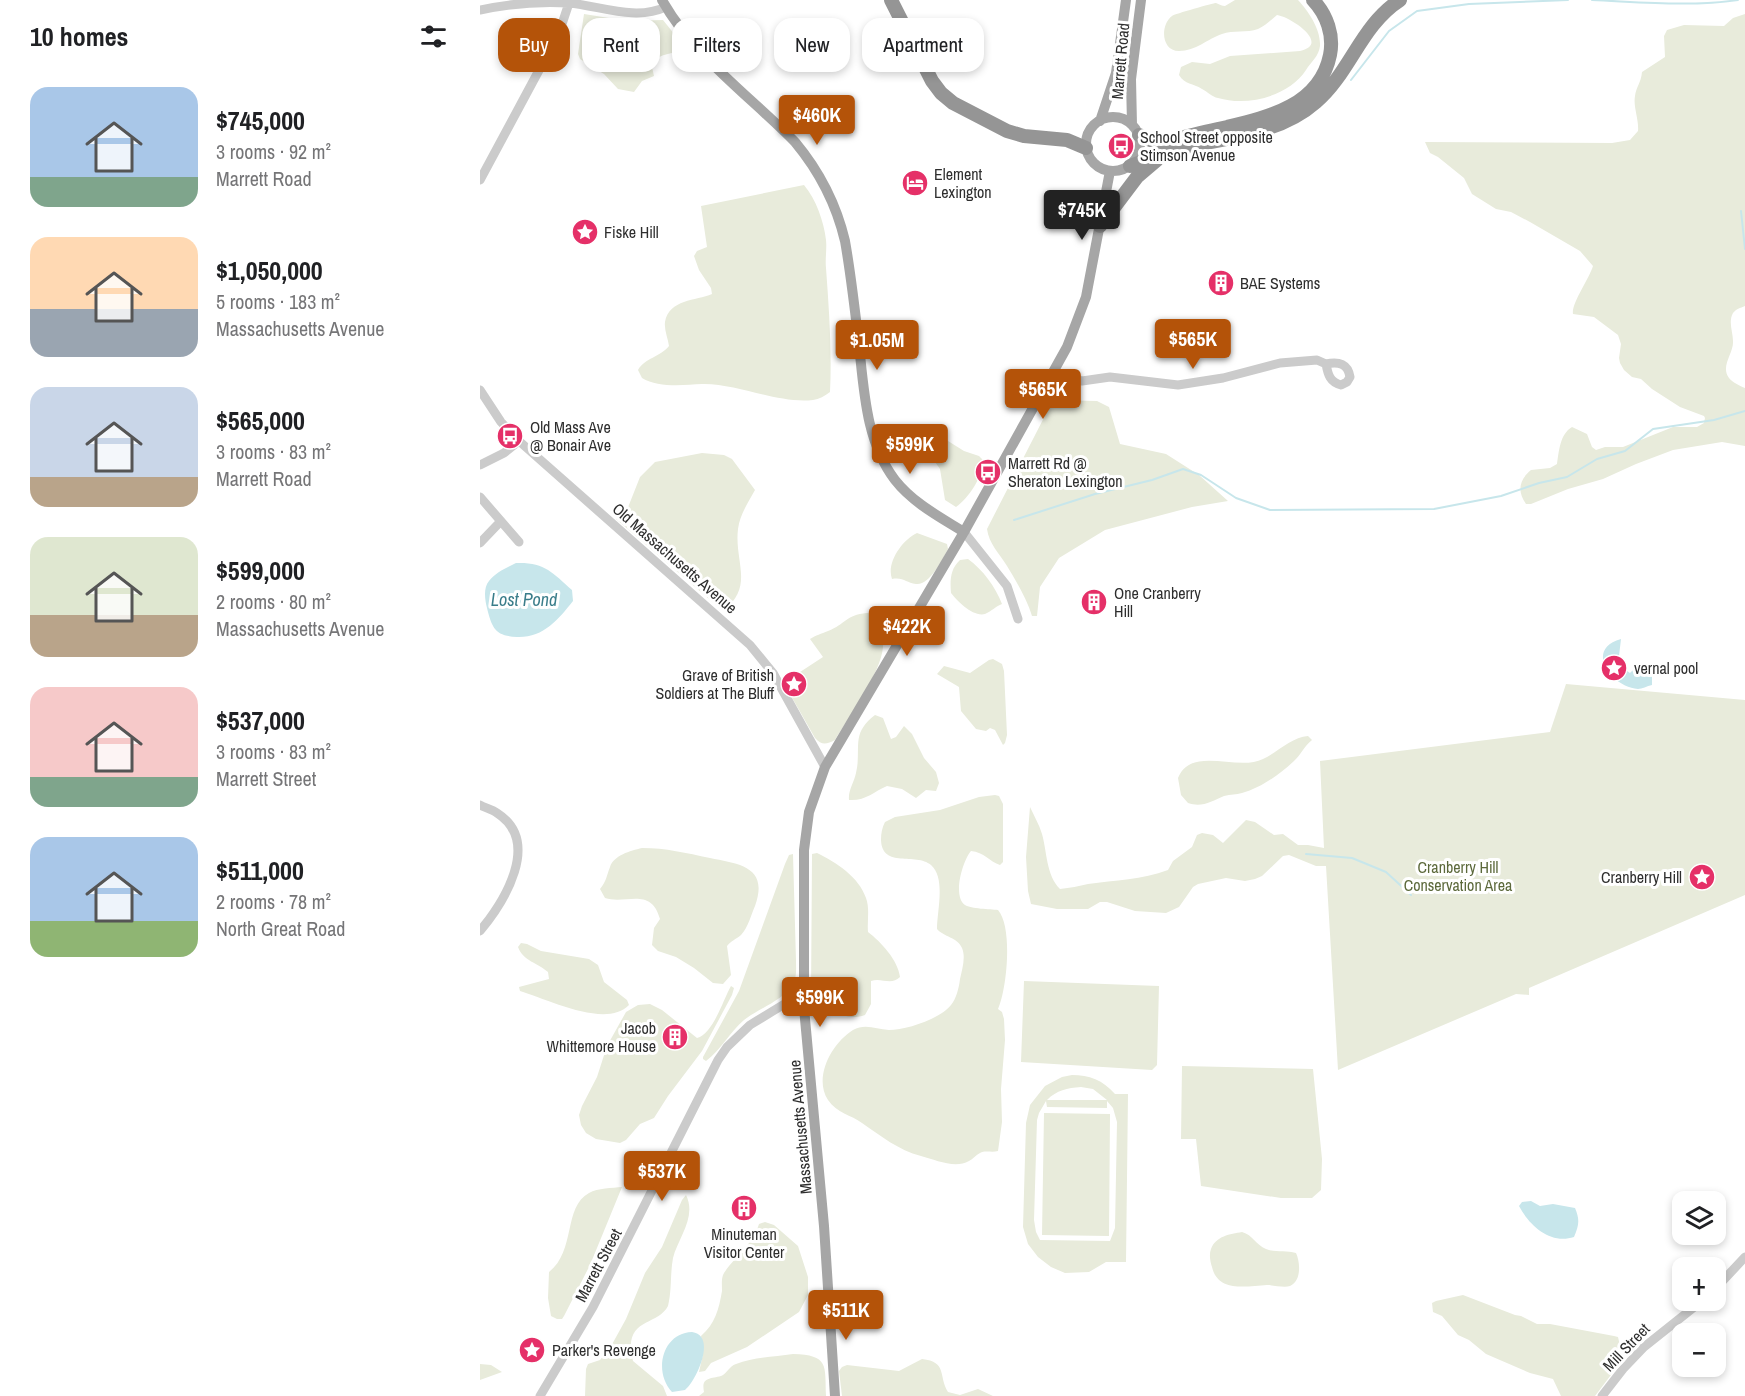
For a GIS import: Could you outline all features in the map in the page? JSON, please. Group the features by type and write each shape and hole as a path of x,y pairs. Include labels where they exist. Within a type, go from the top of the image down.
{"highway":[{"path":"891,0 932,81 954,104 1007,131 1024,136 1067,140 1086,148"},
{"path":"1136,130 1153,141 1168,141 1265,118 1301,100 1314,89 1322,78 1331,51 1328,24 1314,0"},
{"path":"1130,166 1174,151 1269,128 1288,121 1304,111 1330,88 1373,23 1400,0"},
{"path":"1100,226 1141,172 1174,151"}],"main road":[{"name":"Marrett Road","path":"1100,121 1116,73 1125,2"},
{"name":"Marrett Road","path":"1136,130 1131,79 1141,2"},
{"path":"664,4 700,51 795,142 808,157 827,187 841,222 845,240 865,393 875,444 889,471 903,489 964,532 1053,375 1073,334 1086,297 1110,171"},
{"path":"1117,117 1136,130 1141,142 1139,153 1130,166 1121,171 1100,168 1093,162 1086,148 1089,133 1100,121 1117,117"},
{"name":"Massachusetts Avenue","path":"835,1396 821,1192 804,1008 805,839 809,812 825,767 964,532"}],"street":[{"path":"480,10 524,3 569,3 635,13 652,12 664,4"},
{"path":"480,180 559,33 569,3"},
{"path":"1053,375 1082,381 1110,377 1178,385 1223,378 1280,363 1317,360 1326,364"},
{"name":"Old Massachusetts Avenue","path":"480,390 501,422 519,441 750,645 773,673 825,767"},
{"path":"480,465 504,453 519,441"},
{"path":"480,497 519,542"},
{"path":"480,543 501,521"},
{"path":"964,532 1007,586 1018,619"},
{"path":"480,805 497,813 508,822 513,831 518,855 511,883 503,900 480,931"},
{"name":"Marrett Street","path":"540,1396 567,1353 623,1250 713,1067 727,1047 750,1024 804,992"},
{"path":"783,1006 804,1008"},
{"path":"1726,1277 1745,1257"},
{"name":"Mill Street","path":"1602,1396 1644,1347 1689,1311"}],"green space":[{"path":"1235,0 1298,0 1316,27 1320,46 1316,56 1299,79 1279,93 1255,100 1230,100 1214,97 1179,75 1181,67 1192,62 1210,64 1230,56 1300,51 1308,48 1311,43 1310,37 1305,31 1291,20 1277,15 1258,29 1222,34 1191,49 1179,51 1169,47 1164,31 1172,16 1216,3 1225,6"},
{"path":"584,14 609,18 583,18"},
{"path":"1745,14 1745,306 1735,310 1732,316 1733,346 1726,369 1730,379 1745,388 1745,446 1722,442 1673,450 1603,479 1526,504 1520,490 1524,478 1531,470 1550,468 1557,464 1563,438 1572,427 1587,434 1592,447 1596,450 1605,447 1623,447 1673,427 1697,427 1704,423 1705,418 1680,407 1641,379 1632,377 1620,363 1621,344 1618,335 1594,317 1573,314 1575,304 1593,266 1580,251 1530,222 1511,212 1496,209 1472,194 1464,178 1430,153 1425,142 1612,143 1630,140 1638,131 1635,100 1642,72 1665,57 1664,36 1667,30 1684,25 1724,26 1733,18"},
{"path":"660,20 663,20 672,31 672,53 660,57"},
{"path":"582,27 582,60 578,54"},
{"path":"601,72 653,72 654,76 642,81 634,92 618,89"},
{"path":"804,185 819,211 826,240 830,392 815,400 786,399 715,385 663,385 642,378 638,370 641,366 669,346 665,322 672,309 684,302 712,294 694,256 697,251 707,247 701,206"},
{"path":"1053,400 1097,401 1109,407 1120,444 1166,454 1199,475 1228,501 1192,507 1105,530 1059,558 1040,587 1037,616 1032,616 1018,584 992,544 987,529"},
{"path":"940,438 979,456 984,461 981,474 974,487 956,507 945,500 940,469 926,449 928,442"},
{"path":"702,453 724,455 732,459 755,490 742,513 738,529 741,583 733,602 723,611 616,519 625,515 640,477 655,462"},
{"path":"917,533 947,544 946,553 926,581 916,584 892,579 893,559 901,546"},
{"path":"968,559 988,579 1002,604 985,614 971,611 951,593 954,567 960,560"},
{"path":"867,613 877,614 883,639 877,669 835,740 822,743 815,738 782,680 794,671 797,674 823,657 810,639 854,616"},
{"path":"993,659 1002,664 1004,671 1007,735 1003,745 995,730 976,729 961,711 959,687 937,674 944,666 970,673"},
{"name":"Cranberry Hill Conservation Area","path":"1566,684 1745,700 1745,895 1529,988 1529,995 1516,994 1338,1070 1326,866 1316,866 1289,855 1283,856 1262,876 1255,879 1245,881 1226,878 1198,884 1193,887 1179,907 1166,913 1135,911 1107,902 1100,902 1088,909 1057,909 1031,904 1026,857 1030,807 1042,834 1052,877 1060,889 1138,878 1168,870 1173,861 1192,847 1197,835 1202,833 1213,835 1223,843 1246,820 1255,822 1274,835 1283,834 1298,845 1324,848 1320,761 1550,732"},
{"path":"875,715 883,718 891,739 896,737 904,726 912,734 924,758 936,772 939,783 936,791 926,790 916,798 902,789 887,786 865,798 849,800 858,764 860,735 867,722"},
{"path":"1308,736 1312,740 1289,766 1256,788 1202,804 1188,803 1181,795 1178,778 1184,768 1193,763 1204,761 1253,762 1269,756 1296,739"},
{"path":"999,796 1003,804 1003,862 1000,865 980,853 971,851 962,870 959,894 965,905 998,910 1006,930 1006,973 998,1009 1002,1012 1004,1019 1005,1040 1001,1089 1002,1122 998,1151 982,1152 964,1163 952,1164 905,1150 836,1108 828,1100 824,1091 824,1071 838,1043 853,1030 866,1027 896,1030 922,1023 946,1010 953,1003 958,990 964,955 960,944 937,929 940,895 936,871 925,861 893,857 887,854 881,840 885,822 895,817 940,810 979,797"},
{"path":"642,848 676,851 732,863 755,875 758,893 755,906 741,935 727,946 731,975 723,984 713,983 694,968 676,957 658,951 652,945 654,928 660,919 651,903 637,899 605,898 600,889 612,863 623,854"},
{"path":"817,853 839,866 863,890 867,902 868,932 888,952 899,971 900,977 897,980 871,981 871,1004 865,1015 850,1017 843,1015 811,997 812,854"},
{"path":"793,854 796,967 794,981 784,995 744,1020 706,1061 703,1057 739,991 785,864 789,855"},
{"path":"521,943 541,951 589,959 598,965 604,982 627,1000 629,1005 619,1012 592,1013 576,1010 520,991 519,987 549,979 548,972 520,952 518,947"},
{"path":"1024,981 1159,986 1157,1065 1152,1070 1021,1062"},
{"path":"731,986 734,988 732,995 702,1051 654,1118 640,1124 626,1140 620,1143 596,1139 586,1133 579,1115 597,1077 607,1046 626,1012 638,1005 650,1004 662,1010 697,1038 703,1035 713,1023"},
{"path":"1182,1066 1313,1069 1322,1159 1321,1190 1312,1198 1281,1198 1201,1186 1196,1139 1181,1139"},
{"path":"1072,1075 1090,1077 1106,1085 1115,1094 1128,1094 1126,1262 1106,1262 1089,1272 1065,1273 1051,1267 1038,1257 1028,1244 1023,1227 1026,1123 1030,1105 1045,1086 1062,1077","holes":["1081,1087 1093,1089 1107,1100 1047,1100 1062,1090","1046,1101 1047,1107 1107,1108 1107,1101 1113,1108 1117,1122 1115,1228 1110,1241 1040,1240 1036,1232 1034,1220 1037,1120"]},
{"path":"1044,1113 1110,1114 1109,1236 1042,1235"},
{"path":"622,1187 590,1265 564,1316 562,1319 557,1319 551,1316 548,1298 549,1272 563,1253 576,1208 581,1200 593,1191"},
{"path":"686,1195 689,1203 688,1219 673,1258 668,1306 663,1313 636,1330 632,1337 631,1347 633,1361 663,1386 667,1396 585,1396 588,1364 600,1360 610,1348 626,1319 645,1273 662,1247"},
{"path":"765,1222 774,1225 798,1246 808,1277 808,1295 799,1312 747,1347 711,1363 705,1371 699,1372 703,1354 701,1336 710,1326 718,1310 723,1275 752,1238 759,1224"},
{"path":"1242,1232 1266,1249 1296,1253 1299,1271 1297,1280 1288,1287 1267,1285 1242,1287 1220,1281 1211,1265 1211,1249 1220,1238"},
{"path":"1463,1295 1537,1324 1550,1324 1618,1337 1623,1359 1595,1396 1561,1396 1553,1379 1530,1373 1486,1354 1469,1340 1458,1335 1442,1316 1433,1312 1432,1303"},
{"path":"793,1354 813,1357 823,1364 826,1396 699,1396 704,1392 705,1381 723,1375 734,1365 756,1359"},
{"path":"922,1359 936,1363 948,1392 960,1395 978,1389 993,1396 842,1396 839,1371 842,1367 847,1365 899,1371"},
{"path":"480,1364 491,1365 502,1372 480,1380"}],"water":[{"name":"Lost Pond","path":"516,563 541,566 553,573 572,590 573,601 562,615 542,631 526,637 499,633 493,626 486,601 485,591 489,581"},
{"path":"1621,639 1620,666 1630,673 1638,665 1645,664 1652,673 1652,685 1638,689 1628,687 1611,675 1603,659 1604,651 1610,644"},
{"path":"1531,1201 1540,1206 1553,1204 1575,1208 1578,1223 1574,1237 1557,1238 1541,1232 1528,1220 1519,1206 1522,1202"},
{"path":"692,1332 699,1335 703,1341 704,1349 699,1368 685,1390 672,1392 663,1374 662,1364 667,1346 682,1334"}],"waterway":[{"path":"1351,80 1389,31 1417,11 1469,4 1568,0"},
{"path":"1592,0 1684,4 1738,0"},
{"path":"1741,211 1745,249"},
{"path":"1014,520 1183,469 1201,475 1236,498 1270,510 1434,509 1501,496 1539,483 1567,477 1597,459 1625,451 1653,429 1714,420 1745,411"},
{"path":"1306,854 1352,858 1386,872 1411,895"}],"place":[{"name":"School Street opposite Stimson Avenue","path":"1121,146"},
{"name":"Element Lexington","path":"915,183"},
{"name":"Fiske Hill","path":"585,232"},
{"name":"BAE Systems","path":"1221,283"},
{"name":"Old Mass Ave @ Bonair Ave","path":"510,436"},
{"name":"Marrett Rd @ Sheraton Lexington","path":"988,472"},
{"name":"One Cranberry Hill","path":"1094,602"},
{"name":"vernal pool","path":"1614,668"},
{"name":"Grave of British Soldiers at The Bluff","path":"794,684"},
{"name":"Cranberry Hill","path":"1702,877"},
{"name":"Jacob Whittemore House","path":"675,1037"},
{"name":"Minuteman Visitor Center","path":"744,1208"},
{"name":"Parker's Revenge","path":"532,1350"}]}
